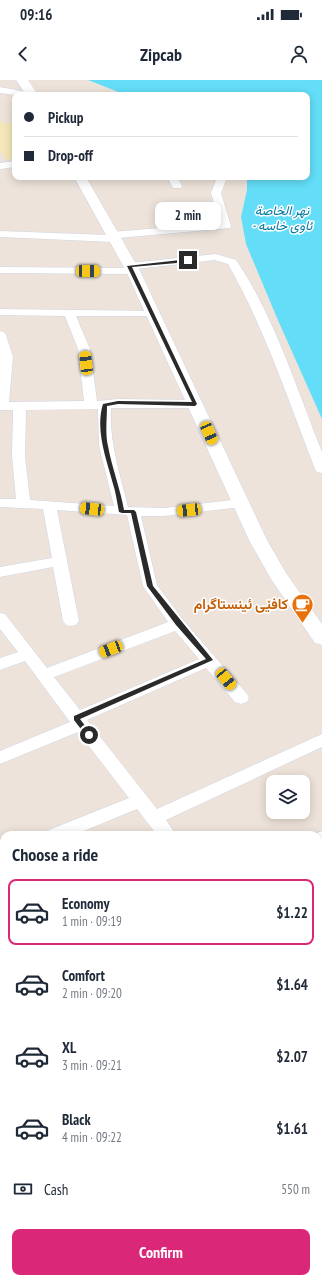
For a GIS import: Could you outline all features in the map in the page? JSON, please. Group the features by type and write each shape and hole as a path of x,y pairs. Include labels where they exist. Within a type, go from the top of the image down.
{"street":[{"path":"0,89 22,81 30,92"},
{"path":"0,89 14,92"},
{"path":"0,166 12,164"},
{"path":"82,180 131,269 153,313 258,540 278,575 322,638"},
{"path":"0,234 113,237 226,226 216,193 221,180"},
{"path":"0,270 131,269 216,258 225,259 232,262 251,295 265,324 322,469"},
{"path":"0,312 153,313"},
{"path":"69,312 84,349 91,404"},
{"path":"0,335 7,357 1,406 105,405 118,403 195,404"},
{"path":"105,405 105,446 116,485 128,512 150,586 178,624 241,698"},
{"path":"20,406 17,442 20,482 24,505"},
{"path":"0,503 49,505 128,512 164,512 241,503"},
{"path":"49,505 71,620"},
{"path":"0,572 60,561"},
{"path":"0,618 164,831"},
{"path":"43,675 178,624"},
{"path":"0,664 27,655"},
{"path":"0,758 210,660"},
{"path":"154,818 322,740"},
{"path":"65,831 140,801"}],"sand":[{"path":"0,120 4,124 12,123 12,159 7,160 0,151"}],"water":[{"name":"نهر الخاصة - ئاوی خاسە","path":"88,80 322,80 322,419 246,244 241,217 247,190 247,180 310,180 310,92 118,92"}],"place":[{"name":"کافێی ئینستاگرام","path":"303,624"}],"route":[{"path":"89,735 76,718 210,660 178,624 150,586 134,512 122,512 105,446 104,431 105,405 118,403 195,404 130,266 188,260"}]}
